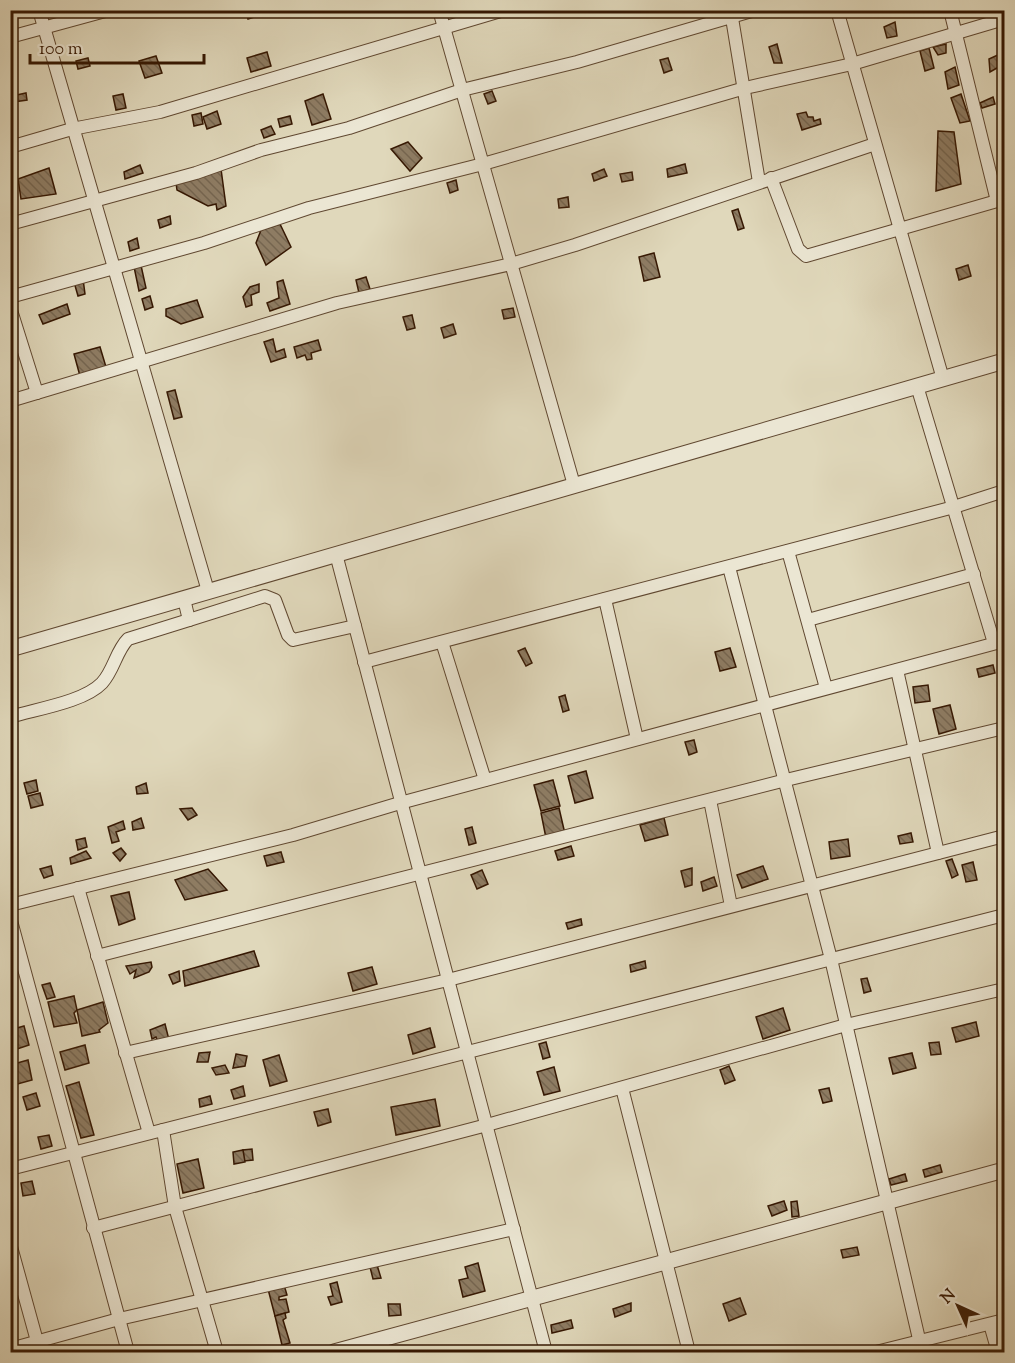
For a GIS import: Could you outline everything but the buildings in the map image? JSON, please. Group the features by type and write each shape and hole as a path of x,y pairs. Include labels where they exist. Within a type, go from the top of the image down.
{"street":[{"path":"39,10 140,364 208,591"},
{"path":"10,37 110,10"},
{"path":"439,10 574,485"},
{"path":"10,147 72,129 160,112 504,10"},
{"path":"10,224 196,173 261,150 349,128 462,90 577,62 732,14 755,10"},
{"path":"837,10 943,379"},
{"path":"732,14 765,180 798,249 806,256 1003,200 950,10"},
{"path":"10,297 113,270 309,208 483,164 745,88 852,64 1005,19"},
{"path":"10,401 140,364 337,303 511,264 876,144"},
{"path":"10,307 37,393"},
{"path":"10,649 1005,361"},
{"path":"10,905 293,835 400,803 999,642 974,574 917,386"},
{"path":"364,662 954,507 1005,491"},
{"path":"788,551 826,688"},
{"path":"336,554 546,1353"},
{"path":"729,567 831,959 921,1347"},
{"path":"808,620 974,574"},
{"path":"10,717 90,693 114,666 122,645 128,639 265,596 275,600 288,634 293,640 355,626"},
{"path":"184,599 189,620"},
{"path":"605,599 637,739"},
{"path":"442,642 485,780"},
{"path":"897,669 938,852"},
{"path":"97,956 420,876 786,780 1005,728"},
{"path":"710,800 731,906"},
{"path":"125,1053 448,980 1005,836"},
{"path":"78,888 149,1133"},
{"path":"10,1169 1005,915"},
{"path":"10,917 128,1353"},
{"path":"93,1228 487,1125 846,1025 1005,989"},
{"path":"622,1088 689,1353"},
{"path":"163,1130 175,1207 217,1353"},
{"path":"334,1353 1005,1170"},
{"path":"10,1349 39,1347 118,1319 514,1229"},
{"path":"10,1244 39,1347"},
{"path":"876,1353 921,1347 1005,1320"},
{"path":"990,1324 998,1353"}]}
